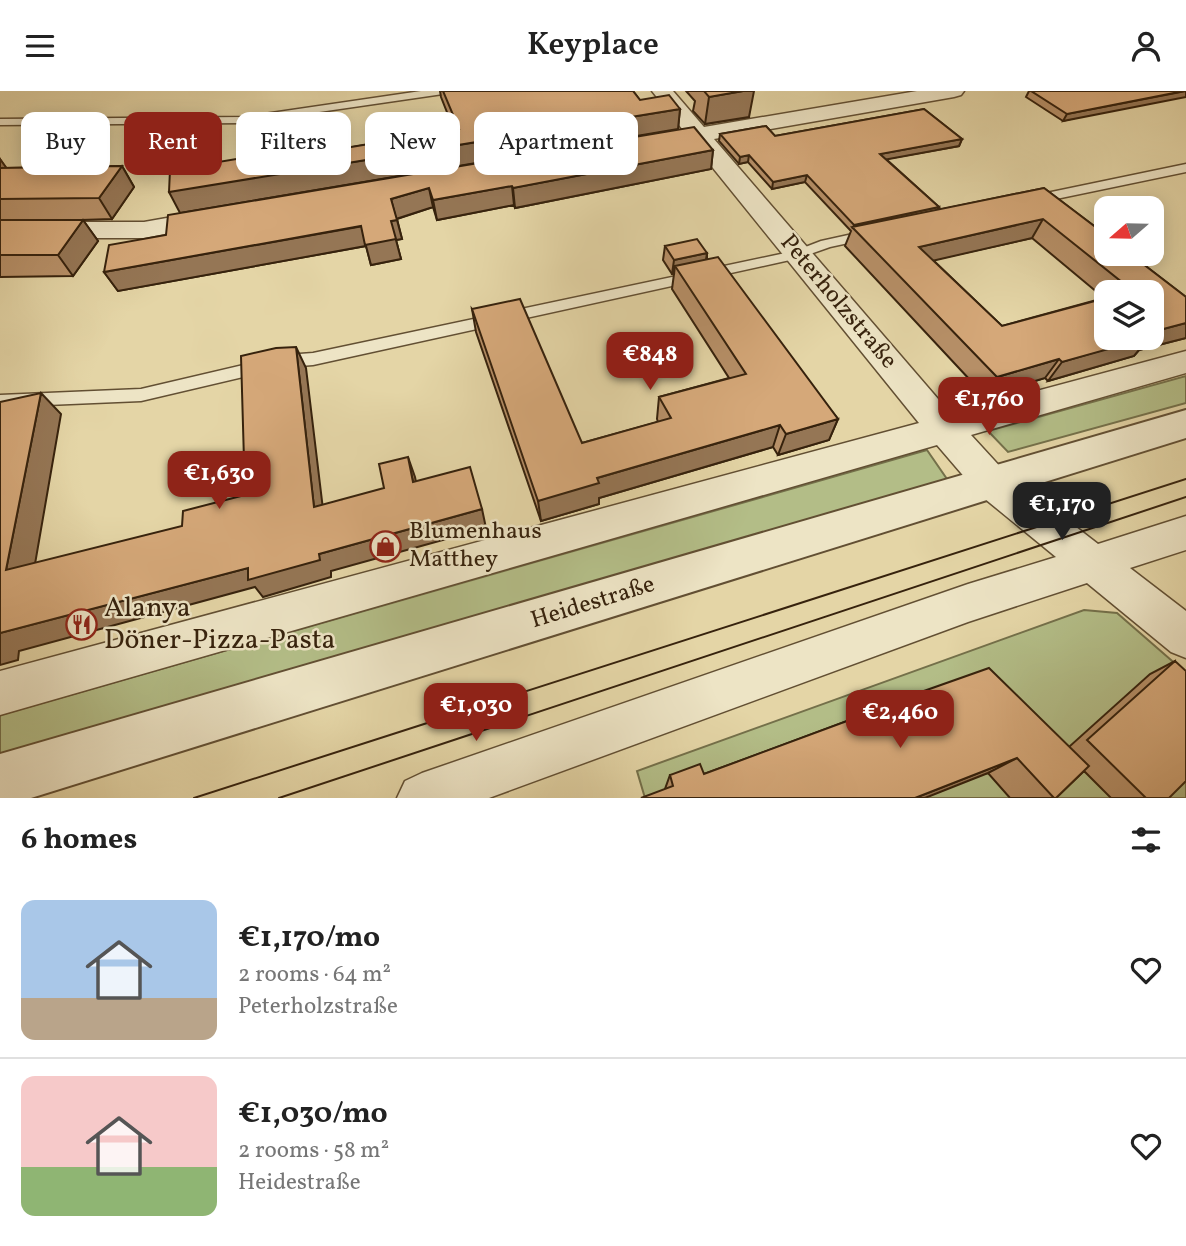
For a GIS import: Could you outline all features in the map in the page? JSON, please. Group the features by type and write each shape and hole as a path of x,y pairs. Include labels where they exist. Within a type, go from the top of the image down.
{"street":[{"name":"Peterholzstraße","path":"662,91 992,483 1186,637"},
{"path":"638,145 954,91"},
{"path":"0,230 144,230 238,213"},
{"path":"0,693 1186,362"},
{"name":"Heidestraße","path":"0,781 1186,424"},
{"path":"444,794 968,603 1186,533"}],"lane":[{"path":"0,122 244,120 443,91"},
{"path":"1021,202 1186,168"},
{"path":"0,401 141,395 285,361 313,359 799,254 826,244 891,230"},
{"path":"0,417 19,408 61,399"}],"green space":[{"path":"1186,376 1186,403 1008,452 988,431"},
{"path":"927,450 949,482 0,762 0,715"},
{"path":"1084,610 1117,613 1186,673 1186,798 645,798 637,771"}],"building":[{"path":"443,91 633,91 640,100 669,95 680,109 638,116 638,112 474,112 474,142 460,145 460,112 452,112"},
{"path":"704,91 743,91 709,97"},
{"path":"1031,91 1184,91 1067,114"},
{"path":"924,109 962,139 880,154 939,207 854,225 807,175 773,182 749,155 740,157 720,134 766,126 775,136"},
{"path":"694,127 713,150 638,164 638,136"},
{"path":"365,145 365,160 351,162 351,147"},
{"path":"236,159 236,175 274,175 169,192 170,175 222,175 222,161"},
{"path":"474,164 474,175 581,175 433,200 429,188 391,199 397,220 391,221 396,239 365,245 361,226 104,272 109,245 166,235 168,215 407,175 460,175 460,166"},
{"path":"110,166 122,166 99,198 0,199 0,168 21,168 21,175 110,175"},
{"path":"1044,188 1094,226 1094,260 1043,219 919,247 1002,326 1094,301 1094,350 1105,350 1062,362 1059,359 997,377 852,227"},
{"path":"0,220 83,220 58,255 0,255"},
{"path":"697,239 707,253 674,260 665,246"},
{"path":"718,257 838,419 786,434 780,425 597,478 599,483 538,501 472,309 520,299 582,443 671,418 659,397 746,374 675,266"},
{"path":"1102,266 1146,266 1164,280 1119,280"},
{"path":"1164,280 1186,297 1186,323 1164,329"},
{"path":"296,347 314,507 384,488 379,464 408,457 413,482 470,467 482,509 319,554 320,560 248,580 248,568 0,633 0,402 41,393 6,570 182,526 183,511 245,495 241,356 276,348"},
{"path":"1175,661 1186,671 1186,781 1169,798 1146,798 1087,740"},
{"path":"989,668 1089,766 1056,798 1017,758 915,798 641,798 673,786 670,775 700,764 704,774 877,710 872,701 899,692 904,698"}],"tram line":[{"path":"194,798 1186,479"},
{"path":"279,798 1186,497"}],"place":[{"name":"Blumenhaus Matthey","path":"386,546"},
{"name":"Alanya Döner-Pizza-Pasta","path":"81,624"}]}
